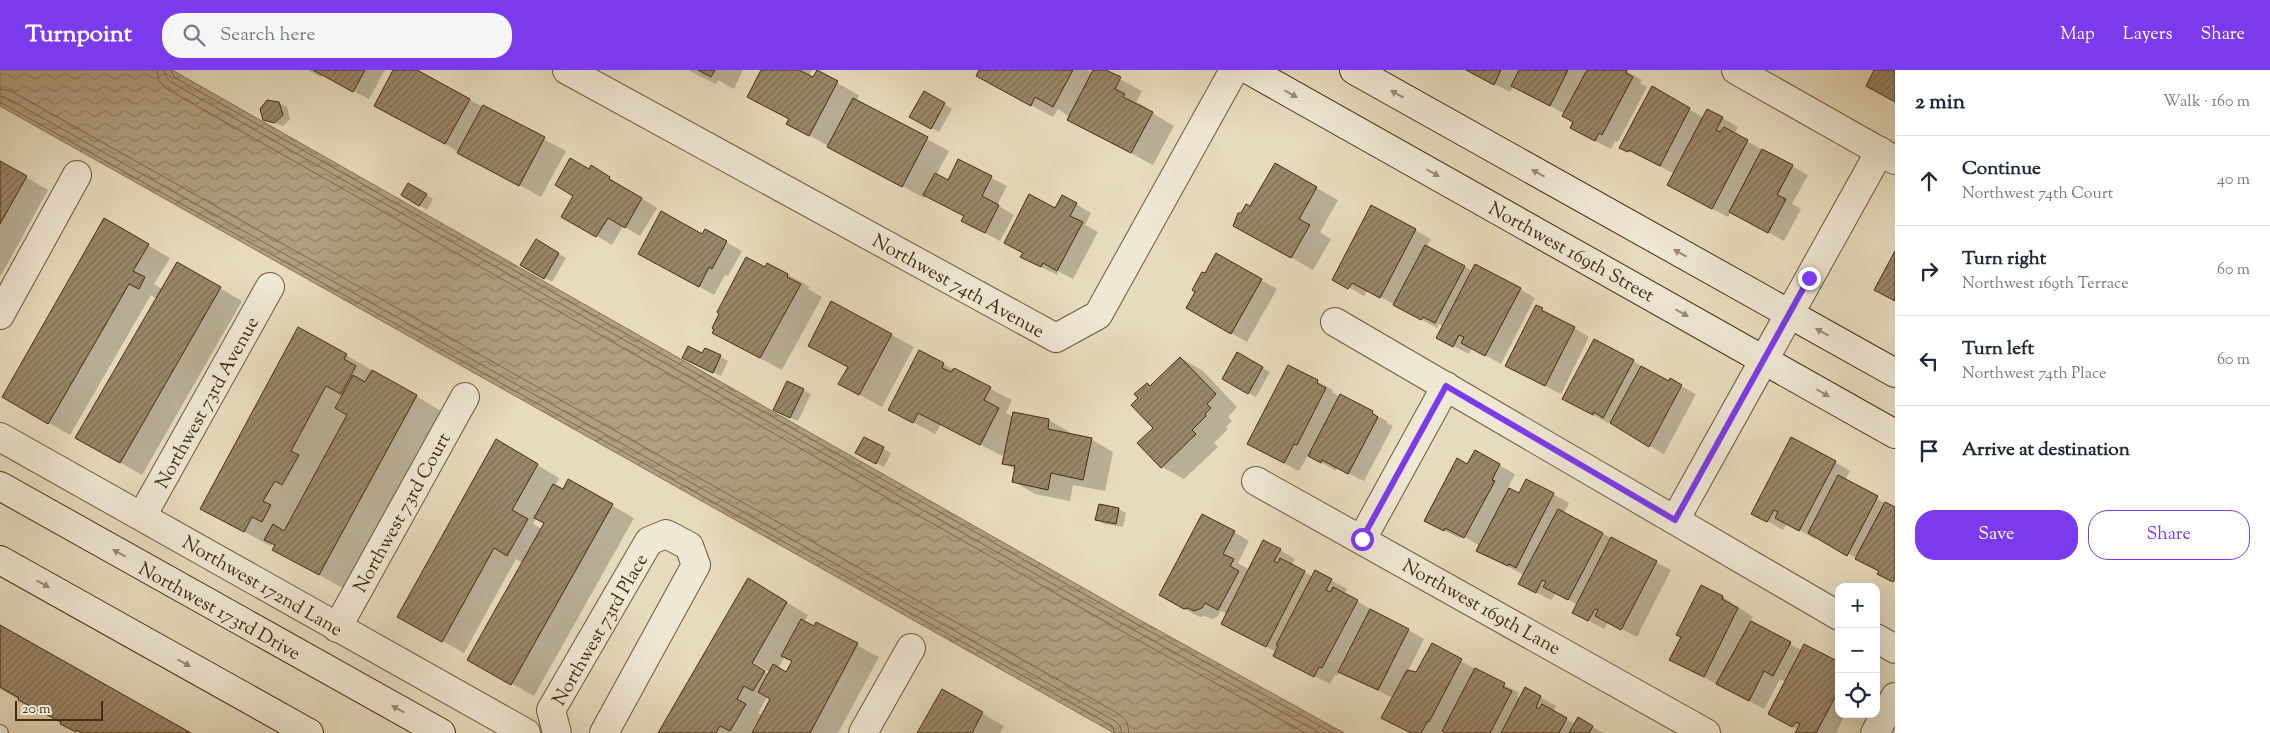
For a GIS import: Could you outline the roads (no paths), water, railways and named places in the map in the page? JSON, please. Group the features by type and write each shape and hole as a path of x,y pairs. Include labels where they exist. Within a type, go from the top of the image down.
{"street":[{"name":"Northwest 74th Avenue","path":"567,70 1056,338 1098,315 1234,70"},
{"name":"Northwest 169th Street","path":"1249,70 1765,359 1895,434"},
{"path":"1354,70 1895,373"},
{"path":"1675,520 1790,314 1887,156 1736,70"},
{"path":"0,315 77,175"},
{"name":"Northwest 73rd Avenue","path":"142,516 270,287"},
{"path":"1335,322 1835,614"},
{"path":"1362,539 1446,386"},
{"name":"Northwest 73rd Court","path":"337,628 465,397"},
{"name":"Northwest 172nd Lane","path":"0,437 526,733"},
{"name":"Northwest 169th Lane","path":"1256,481 1706,733"},
{"name":"Northwest 173rd Drive","path":"0,486 441,733"},
{"name":"Northwest 73rd Place","path":"556,733 552,710 648,542 666,534 689,546 696,565 604,733"},
{"path":"0,560 308,733"},
{"path":"1880,640 1895,648"},
{"path":"863,733 911,648"},
{"path":"1875,733 1895,697"}],"water":[{"path":"0,70 172,70 1138,619 1344,733 1114,733 0,106"}]}
